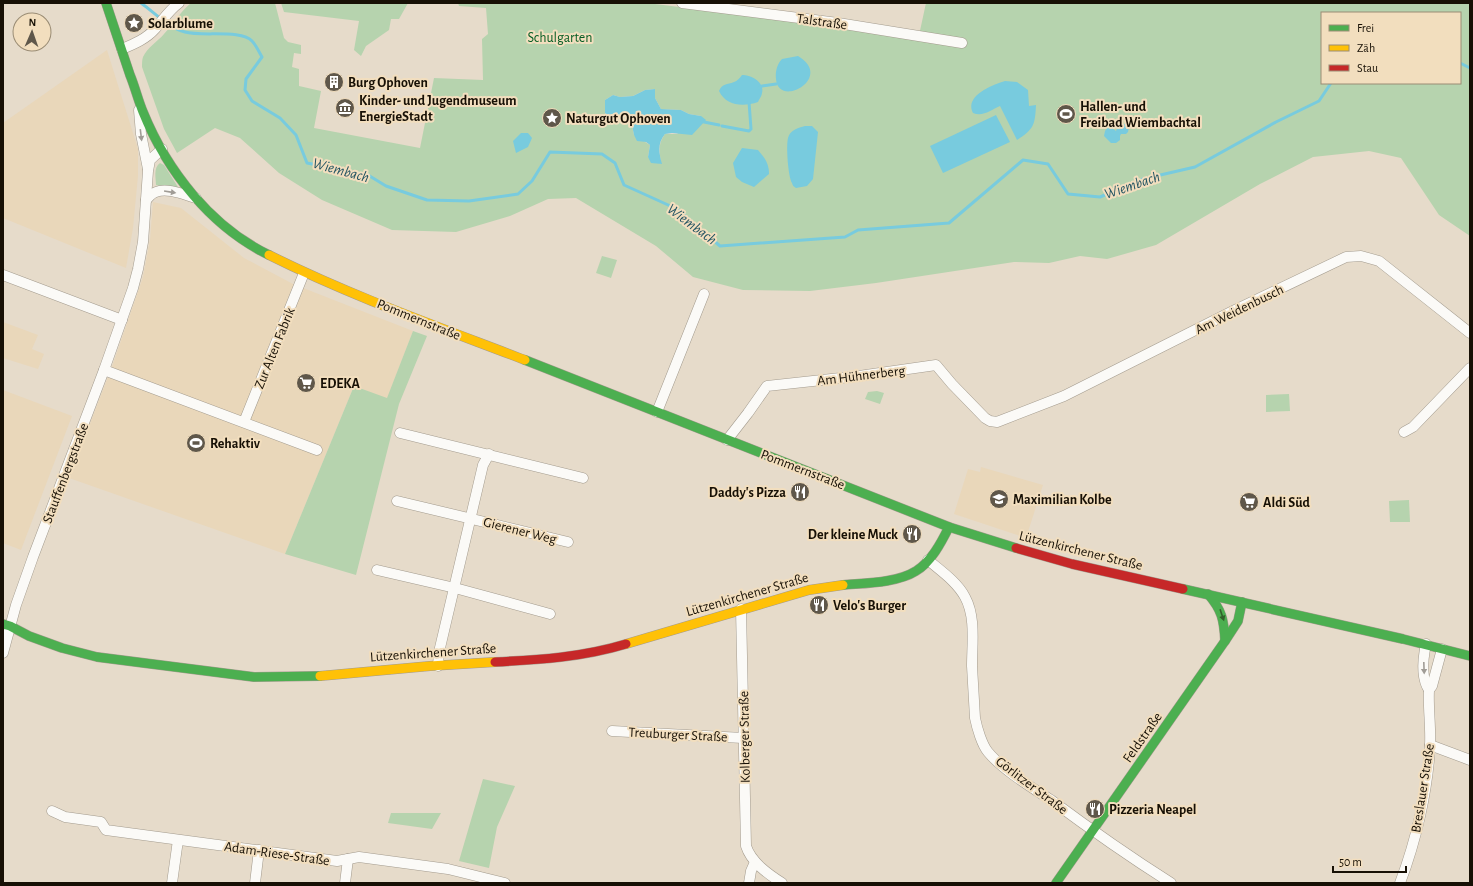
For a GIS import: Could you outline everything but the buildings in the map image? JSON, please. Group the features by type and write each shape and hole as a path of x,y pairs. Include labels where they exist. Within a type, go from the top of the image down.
{"main road":[{"name":"Stauffenbergstraße","path":"106,3 138,98 146,117 162,149 182,180 196,198"},
{"name":"Pommernstraße","path":"196,198 219,221 242,239 264,253 304,273 425,322 949,527"},
{"name":"Lützenkirchener Straße","path":"6,625 29,636 62,648 97,657 254,677 312,677 438,666 535,660 571,656 608,649 809,590 898,578 916,570 928,560 941,544 949,527 1072,564 1426,644 1470,656"},
{"path":"1208,594 1223,615 1225,640"},
{"name":"Feldstraße","path":"1056,883 1238,621 1242,602"}],"street":[{"path":"122,48 135,44 145,38 179,3"},
{"name":"Talstraße","path":"682,3 838,23 962,43"},
{"name":"Stauffenbergstraße","path":"138,98 141,134 148,171"},
{"name":"Stauffenbergstraße","path":"3,653 6,625 122,320 138,269 143,242 150,160 162,149"},
{"path":"146,200 152,194 163,191 196,198"},
{"name":"Am Weidenbusch","path":"996,422 1064,396 1233,311 1346,257 1360,256 1379,261 1470,333"},
{"name":"Zur Alten Fabrik","path":"244,422 304,273"},
{"path":"3,275 122,320"},
{"path":"657,412 704,294"},
{"name":"Am Hühnerberg","path":"727,440 767,386 860,376 936,365 985,418 996,422"},
{"path":"1404,432 1413,427 1470,368"},
{"path":"104,370 317,450"},
{"path":"400,433 583,478"},
{"name":"Gierener Weg","path":"438,666 439,652 472,518 483,465 489,454"},
{"name":"Gierener Weg","path":"397,501 568,542"},
{"name":"Görlitzer Straße","path":"928,560 957,585 965,596 968,605 972,629 975,718 977,729 987,751 1002,765 1131,857 1171,883"},
{"path":"377,570 455,588 550,614"},
{"name":"Kolberger Straße","path":"741,609 746,846 755,862 782,883"},
{"name":"Breslauer Straße","path":"1400,883 1416,829 1425,786 1430,745 1429,690 1425,684 1424,654 1426,644"},
{"name":"Breslauer Straße","path":"1429,690 1432,686 1442,648"},
{"name":"Treuburger Straße","path":"612,731 743,738"},
{"path":"1430,745 1470,760"},
{"name":"Adam-Riese-Straße","path":"52,811 66,817 101,822 106,830 337,861 359,857 448,869 481,880 505,883"},
{"path":"172,883 178,840"},
{"path":"255,883 259,850"},
{"path":"345,883 348,859"},
{"path":"749,883 751,871 755,862"},
{"path":"456,883 460,873"}],"shaded area":[{"path":"107,50 138,149 138,176 133,228 126,268 3,218 3,123"},
{"path":"153,202 181,208 244,258 293,284 413,331 387,399 354,386 285,554 69,478 113,364 143,277 150,240"},
{"path":"3,322 38,335 32,349 44,354 38,369 3,358"},
{"path":"3,390 72,416 21,550 3,543"},
{"name":"Maximilian Kolbe","path":"981,467 1043,485 1026,538 954,514 968,469 980,472"}],"green space":[{"name":"Schulgarten","path":"191,3 275,3 284,38 288,42 301,45 301,54 294,53 292,67 299,69 299,86 321,91 314,128 420,148 434,78 483,80 482,39 488,34 486,8 459,6 458,3 647,3 840,27 918,40 926,3 1470,3 1470,236 1439,215 1401,158 1369,151 1313,157 1260,184 1156,245 1107,259 1080,256 1049,263 1014,262 876,283 810,291 743,290 693,277 656,246 576,198 548,199 510,216 456,232 392,230 322,200 279,173 240,138 215,128 177,153 164,129 142,67 142,62 147,51 164,34","holes":["655,89 655,98 661,109 681,110 689,114 701,116 677,134 665,134 660,145 661,164 648,157 650,145 634,135 632,125 605,113 605,100 613,95 620,97 633,96 645,90"]},
{"path":"281,3 408,3 399,19 391,19 389,30 366,46 361,56 354,50 359,21 284,12"},
{"path":"160,163 164,165 178,187 177,190 156,185 156,168"},
{"path":"602,256 617,260 611,278 596,273"},
{"path":"413,331 427,336 399,404 356,575 285,554 354,386 387,398"},
{"path":"877,391 884,393 880,404 865,399 868,392"},
{"path":"1289,394 1290,411 1266,412 1266,395"},
{"path":"1409,500 1410,522 1390,522 1389,501"},
{"path":"483,779 515,786 497,827 489,868 459,861"},
{"path":"391,813 441,813 432,829 388,823"}],"water":[{"path":"798,56 808,65 810,73 808,81 802,87 794,91 785,91 779,88 776,79 776,71 782,59"},
{"path":"742,75 749,76 759,82 762,89 762,94 758,102 741,105 736,104 726,100 719,91 723,85 735,82"},
{"path":"1005,81 1017,82 1028,90 1029,106 1036,105 1035,117 1032,126 1027,133 1017,140 1000,106 980,114 973,113 971,107 972,101 981,92 993,85"},
{"path":"655,89 655,98 661,109 681,110 689,114 701,116 706,120 692,135 672,133 665,134 662,138 659,149 662,164 651,163 648,157 650,145 646,142 637,141 632,125 608,116 605,113 605,100 613,95 620,97 633,96 645,90"},
{"path":"996,115 1010,142 943,173 930,146"},
{"path":"1125,124 1129,127 1128,132 1126,134 1121,134 1120,140 1116,143 1111,143 1104,136 1105,131 1108,127 1116,131 1118,126"},
{"path":"805,126 812,126 818,132 813,179 807,186 796,188 793,185 789,174 787,142 792,131"},
{"path":"521,133 528,133 532,138 528,147 516,153 513,141"},
{"path":"742,148 758,150 765,158 769,170 769,174 754,187 742,182 736,177 733,163"}],"waterway":[{"name":"Wiembach","path":"141,3 168,24 179,30 201,34 240,35 247,37 252,41 262,57 246,79 245,90 252,101 280,118 296,135 307,163 368,175 386,186 427,200 469,201 518,194 532,181 550,152 602,154 615,163 624,185 677,209 720,246 845,237 858,230 949,223 1023,160 1048,164 1068,194 1100,197 1143,179 1195,167 1276,122 1319,101 1330,84"},
{"name":"Wiembach","path":"1461,64 1470,68"},
{"path":"759,88 762,86 776,84"},
{"path":"722,126 749,131 751,129 749,102"},
{"path":"704,122 719,125"}],"traffic: fast":[{"path":"106,3 141,107 153,134 178,176 193,195 228,229 269,255"},
{"path":"525,360 949,527 1016,548"},
{"path":"843,585 890,580 900,578 916,571 931,557 939,546 949,527"},
{"path":"1183,589 1403,639 1470,656"},
{"path":"1208,594 1219,610 1224,627 1225,641"},
{"path":"1056,883 1225,641 1238,621 1242,602"},
{"path":"3,624 29,636 62,648 97,657 254,677 320,676"}],"traffic: slow":[{"path":"269,255 363,298 525,360"},
{"path":"626,644 809,590 843,585"},
{"path":"320,676 495,662"}],"traffic: jam":[{"path":"1016,548 1072,564 1183,589"},
{"path":"495,662 577,655 626,644"}],"place":[{"name":"Solarblume","path":"134,23"},
{"name":"Burg Ophoven","path":"334,82"},
{"name":"Kinder- und Jugendmuseum EnergieStadt","path":"345,108"},
{"name":"Hallen- und Freibad Wiembachtal","path":"1066,114"},
{"name":"Naturgut Ophoven","path":"552,118"},
{"name":"EDEKA","path":"306,383"},
{"name":"Rehaktiv","path":"196,443"},
{"name":"Daddy's Pizza","path":"800,492"},
{"name":"Maximilian Kolbe","path":"999,499"},
{"name":"Aldi Süd","path":"1249,502"},
{"name":"Der kleine Muck","path":"912,534"},
{"name":"Velo's Burger","path":"819,605"},
{"name":"Pizzeria Neapel","path":"1095,809"}]}
